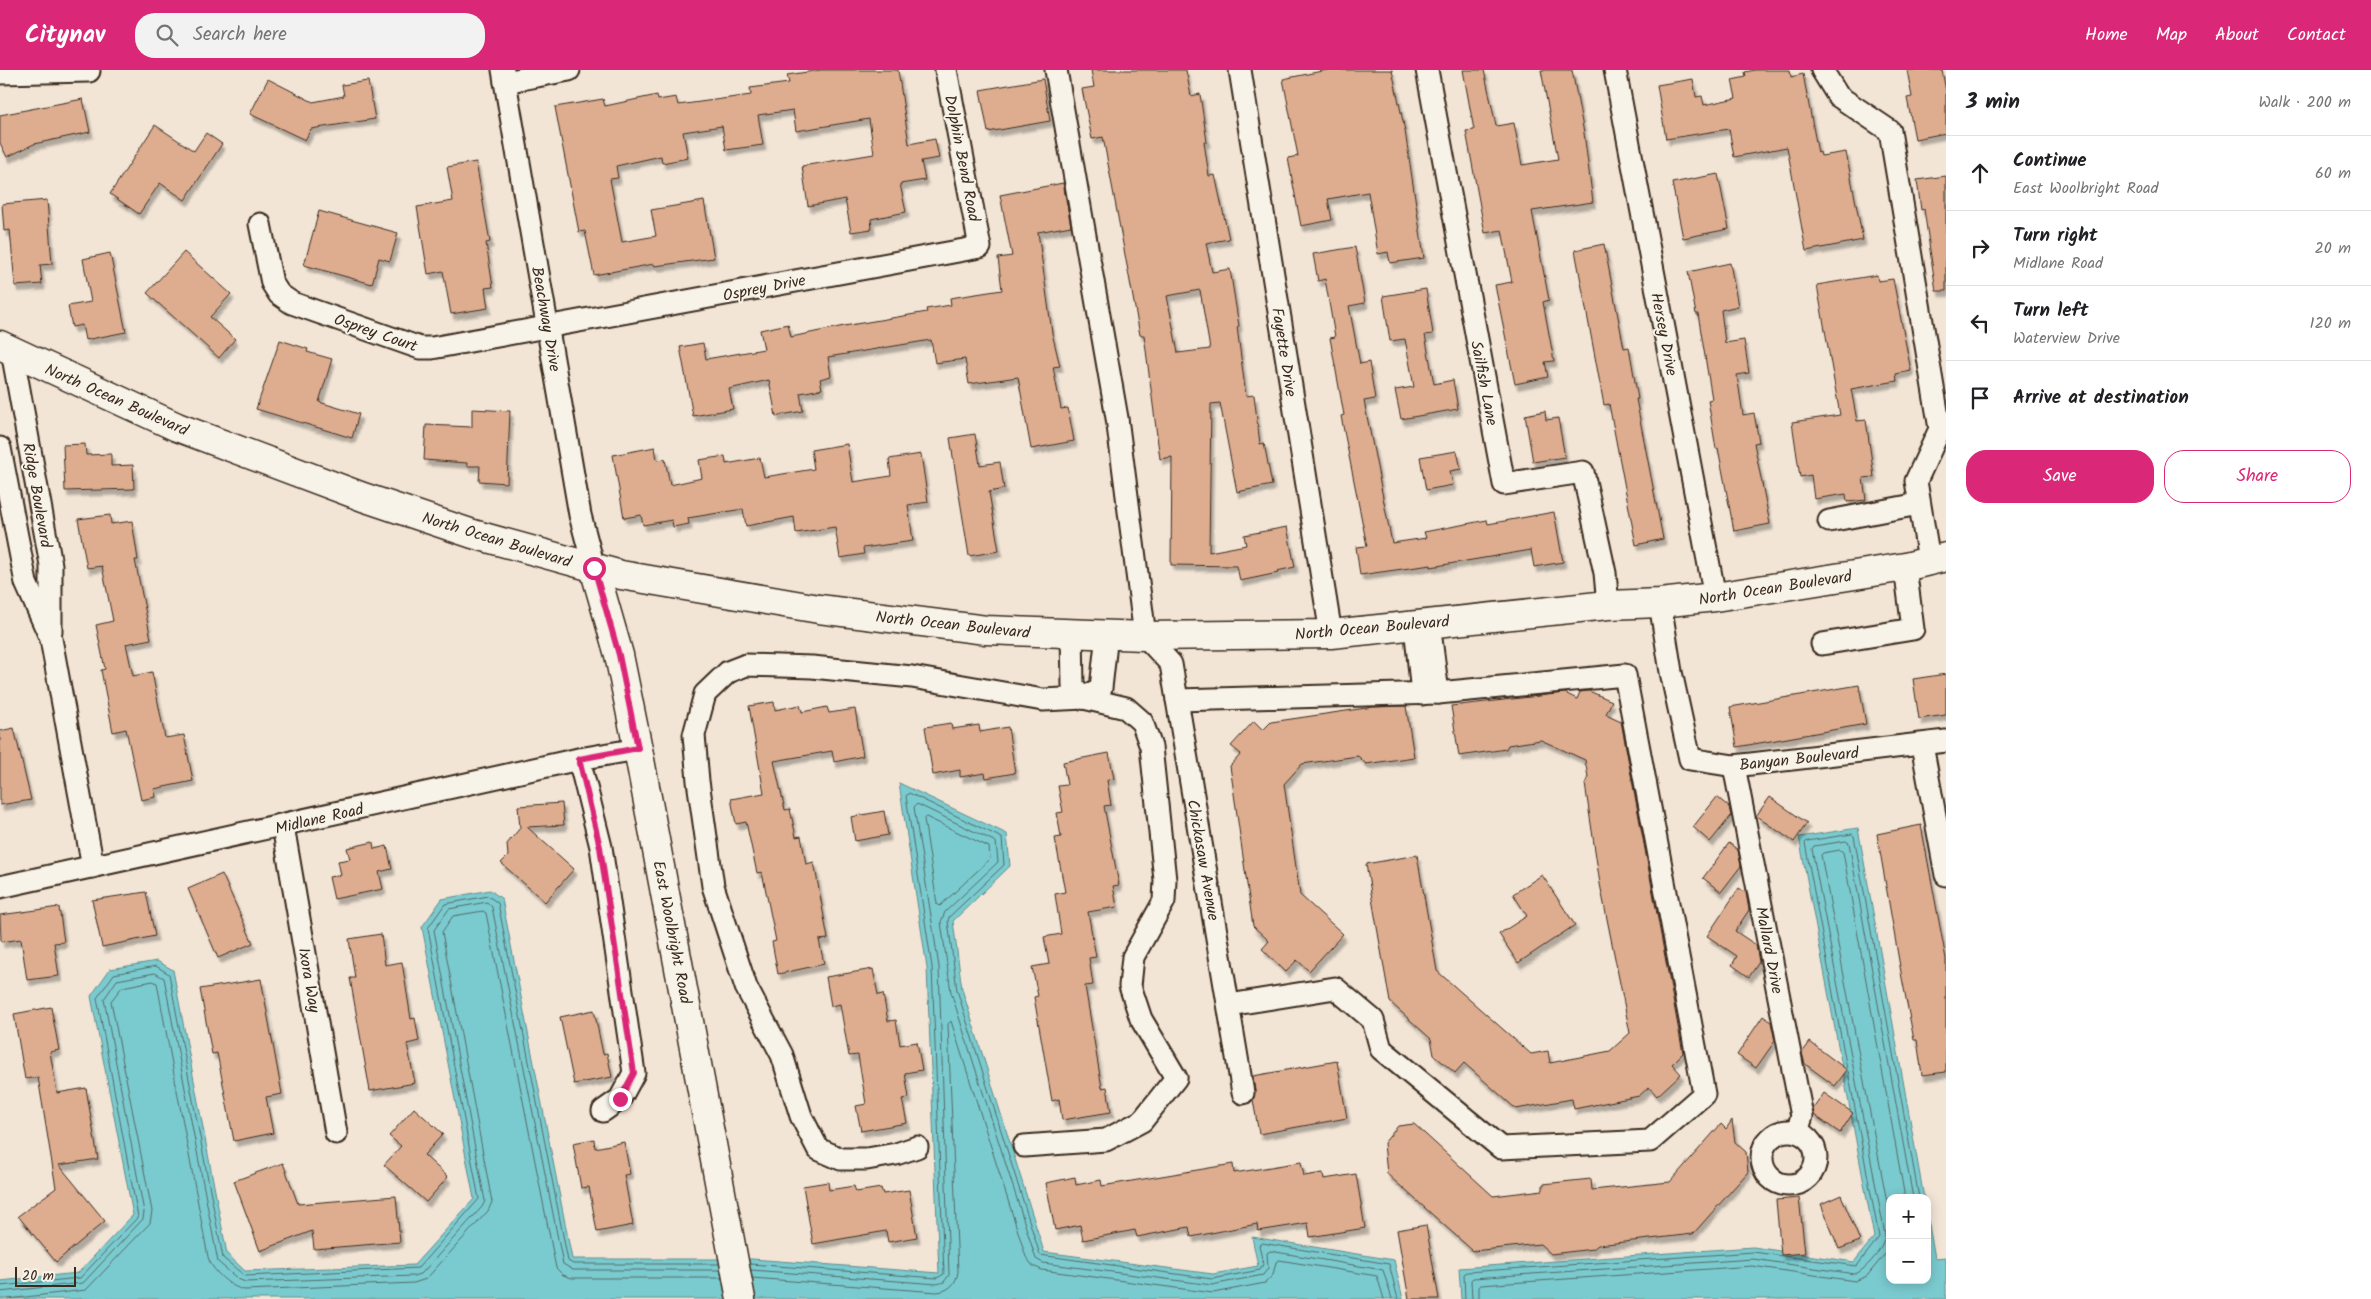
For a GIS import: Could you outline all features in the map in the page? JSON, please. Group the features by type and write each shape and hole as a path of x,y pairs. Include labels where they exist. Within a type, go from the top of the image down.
{"main road":[{"name":"North Ocean Boulevard","path":"6,348 177,427 363,498 473,534 552,554 594,568 820,609 986,630 1145,636 1331,634 1608,605 1660,603 1715,597 1927,562"},
{"name":"East Woolbright Road","path":"594,568 619,655 638,748 741,1299"}],"street":[{"path":"504,76 569,70"},
{"name":"Dolphin Bend Road","path":"946,70 980,246"},
{"path":"1056,70 1117,418 1145,636"},
{"name":"Fayette Drive","path":"1240,70 1331,634"},
{"name":"Sailfish Lane","path":"1427,70 1504,484 1583,472 1605,573 1608,605"},
{"name":"Hersey Drive","path":"1615,70 1715,597"},
{"path":"1822,70 1838,96 1890,131 1940,429 1916,482 1927,562 1913,629 1822,644"},
{"path":"0,73 89,71"},
{"name":"Beachway Drive","path":"504,76 549,327 580,515 594,568"},
{"name":"Osprey Court","path":"260,224 272,283 279,294 292,303 420,348 549,327"},
{"name":"Osprey Drive","path":"549,327 980,246"},
{"name":"Ridge Boulevard","path":"6,348 51,565 51,639 93,868"},
{"name":"Ridge Boulevard","path":"0,448 26,583 51,639"},
{"path":"1830,521 1919,504"},
{"name":"Banyan Boulevard","path":"1660,603 1690,759 1734,766 1946,742"},
{"path":"1422,624 1430,693"},
{"path":"1072,633 1073,686 1084,698"},
{"path":"1084,698 1101,688 1107,634"},
{"name":"Chickasaw Avenue","path":"1145,636 1171,664 1244,1093"},
{"path":"917,1147 896,1154 867,1159 841,1159 818,1149 801,1116 782,1055 746,987 713,886 698,781 694,735 705,694 728,672 746,665 812,667 912,677 1043,700 1084,698 1126,708 1142,722 1151,747 1165,880 1164,901 1133,957 1130,986 1141,1019 1176,1078 1142,1121 1106,1140 1024,1146"},
{"path":"1177,700 1430,693 1625,675 1704,1094 1650,1141 1501,1148 1381,1048 1373,1020 1335,988 1229,1005"},
{"path":"1922,745 1946,876"},
{"name":"Midlane Road","path":"0,888 579,759 638,748"},
{"path":"579,759 600,847 634,1073 620,1099 603,1111"},
{"name":"Mallard Drive","path":"1734,766 1802,1116 1797,1132"},
{"name":"Ixora Way","path":"283,826 336,1133"}],"water":[{"path":"899,783 1007,834 1010,866 953,921 962,989 1044,1252 1213,1274 1258,1266 1252,1237 1394,1260 1403,1299 0,1299 0,1281 78,1273 133,1215 91,996 110,969 157,961 173,970 227,1254 245,1271 414,1265 474,1199 422,927 442,899 490,890 502,899 572,1259 752,1259 939,1273 927,968"},
{"path":"1858,828 1923,1194 1886,1194 1886,1284 1931,1284 1931,1236 1935,1258 1946,1257 1946,1299 1461,1299 1459,1268 1753,1247 1854,1262 1874,1237 1799,837"}],"building":[{"path":"821,70 898,70 909,144 935,139 939,158 921,161 925,180 900,184 906,212 871,219 872,229 851,232 845,199 808,206 802,166 874,154 869,119 796,131 793,110 758,115 763,145 726,150 722,126 683,132 688,158 662,163 661,156 616,166 618,178 610,179 622,242 656,236 651,210 704,201 714,258 655,266 654,264 594,275 585,231 579,232 555,107 603,99 605,106 657,95 658,100 676,97 678,105 751,95 750,88 789,83 787,75"},
{"path":"1091,70 1186,70 1191,96 1200,94 1207,142 1204,142 1209,176 1215,175 1229,239 1206,243 1212,272 1230,269 1239,326 1237,327 1246,396 1254,395 1260,444 1264,443 1272,485 1237,492 1220,403 1211,404 1209,552 1246,545 1244,535 1287,527 1295,567 1277,571 1278,573 1240,581 1237,566 1171,565 1172,457 1160,459 1144,335 1140,335 1103,137 1092,139 1082,89 1094,87","holes":["1200,290 1210,349 1178,353 1167,296"]},
{"path":"1327,70 1392,70 1405,131 1424,258 1390,263 1388,252 1378,254 1368,192 1328,199 1332,220 1301,226 1288,158 1298,156 1283,79"},
{"path":"1463,70 1484,70 1496,126 1514,123 1522,165 1558,159 1541,70 1572,70 1584,133 1593,202 1532,211 1549,300 1543,302 1554,361 1545,362 1548,377 1515,384 1495,285 1512,282 1502,230 1485,233 1466,131 1474,130"},
{"path":"1755,70 1790,70 1791,77 1803,74 1818,153 1820,152 1821,156 1846,152 1863,240 1806,251 1787,147 1734,157 1729,129 1666,139 1657,85 1693,79 1696,97 1702,96 1704,105 1736,98 1732,80 1746,77 1745,72"},
{"path":"1907,70 1942,70 1946,91 1946,133 1915,139 1907,98 1912,97"},
{"path":"268,79 313,102 344,96 342,85 368,81 375,119 311,129 305,140 250,114"},
{"path":"1043,79 1050,121 988,132 980,90"},
{"path":"83,99 90,132 34,144 7,157 0,143 0,115"},
{"path":"155,125 194,151 206,133 222,144 185,200 160,183 139,214 110,194"},
{"path":"476,162 490,242 486,243 493,287 485,288 488,308 451,314 443,271 428,274 417,207 453,201 447,167"},
{"path":"1718,174 1729,229 1683,238 1672,183"},
{"path":"1946,176 1946,291 1936,291 1924,209 1921,210 1917,180"},
{"path":"1063,183 1071,226 1038,232 1052,333 1060,366 1053,367 1061,409 1068,408 1074,441 1031,449 1018,377 969,384 965,359 935,363 931,340 828,357 831,376 820,379 822,389 800,393 803,411 776,416 769,380 729,389 733,409 693,416 680,347 703,343 706,359 764,349 760,330 788,324 791,337 927,312 926,309 951,305 950,298 1002,290 998,258 1012,256 1000,195"},
{"path":"47,200 52,264 40,265 42,284 15,286 10,230 4,231 2,204"},
{"path":"319,211 398,233 390,261 379,258 372,284 304,265"},
{"path":"1604,244 1624,348 1629,347 1638,399 1636,399 1663,539 1636,545 1609,404 1604,405 1575,250"},
{"path":"1355,247 1365,303 1349,306 1360,364 1369,362 1375,399 1364,401 1392,543 1426,538 1424,532 1487,520 1488,524 1554,512 1563,562 1534,567 1531,550 1431,567 1431,565 1360,575 1356,547 1367,546 1341,416 1344,415 1330,338 1335,337 1325,279 1318,281 1313,254"},
{"path":"184,252 231,294 210,317 235,339 219,358 147,293"},
{"path":"110,253 126,332 85,340 82,325 72,327 68,306 91,302 83,259"},
{"path":"1730,263 1738,306 1721,310 1725,343 1744,340 1749,373 1737,375 1743,415 1754,413 1759,442 1754,443 1770,524 1734,531 1718,448 1716,449 1708,400 1712,399 1698,314 1696,314 1688,272"},
{"path":"1877,275 1878,281 1893,279 1911,371 1896,374 1897,381 1851,389 1857,421 1866,420 1874,477 1863,478 1866,500 1847,502 1846,494 1814,499 1811,475 1800,477 1792,422 1840,415 1817,285"},
{"path":"1426,289 1433,334 1425,335 1434,384 1453,380 1458,409 1401,419 1395,390 1414,387 1405,339 1390,341 1383,296"},
{"path":"280,340 308,349 307,352 332,359 319,402 359,414 352,438 256,409"},
{"path":"472,409 510,411 507,483 479,481 480,466 467,466 467,463 424,460 426,425 472,427"},
{"path":"1545,411 1546,420 1558,418 1565,457 1533,462 1525,415"},
{"path":"975,434 980,465 1000,462 1004,489 989,492 999,551 969,556 950,438"},
{"path":"85,444 86,455 111,454 111,466 133,465 134,489 65,491 63,445"},
{"path":"847,444 853,482 891,476 889,459 921,454 928,502 908,505 913,541 863,548 864,554 840,558 835,527 796,533 794,517 746,526 743,509 688,518 689,524 673,527 672,520 643,525 641,515 624,518 613,455 655,447 657,460 665,459 670,485 702,478 699,460 725,456 726,464 760,458 764,477 814,469 811,450"},
{"path":"1457,451 1461,469 1450,471 1453,485 1426,490 1420,457"},
{"path":"110,515 111,524 132,521 138,560 135,560 151,639 126,644 133,676 152,672 165,738 184,735 193,781 154,789 156,797 141,800 126,729 113,732 101,670 105,669 96,625 113,621 102,566 87,568 78,519"},
{"path":"1946,674 1946,715 1919,719 1913,679"},
{"path":"1859,685 1866,724 1737,747 1730,707"},
{"path":"1589,691 1612,701 1606,714 1621,721 1683,1053 1672,1064 1681,1074 1657,1096 1649,1087 1639,1096 1574,1109 1572,1099 1516,1109 1464,1063 1455,1073 1434,1055 1431,1039 1390,1002 1366,864 1417,855 1437,971 1531,1054 1548,1051 1550,1063 1610,1051 1630,1033 1600,884 1585,784 1588,777 1585,760 1541,740 1508,745 1506,749 1459,756 1451,706 1565,693 1577,699 1580,692"},
{"path":"774,702 775,710 800,705 802,712 827,707 829,713 855,709 863,756 834,762 832,751 774,761 785,810 790,809 796,837 801,836 806,864 814,862 828,939 819,940 824,964 778,974 772,942 776,941 762,872 757,873 746,822 736,824 731,799 764,793 749,706"},
{"path":"1406,706 1414,757 1366,764 1358,756 1302,764 1284,784 1300,895 1343,934 1309,971 1297,960 1286,972 1262,949 1269,941 1253,926 1230,766 1241,754 1231,746 1254,721 1263,730 1271,722 1373,707"},
{"path":"951,723 952,729 979,725 980,732 1008,727 1015,773 986,778 985,773 960,777 960,770 933,775 925,727"},
{"path":"14,728 31,800 0,805 0,731"},
{"path":"1109,753 1114,779 1107,780 1111,805 1104,806 1119,885 1113,886 1117,907 1088,912 1096,957 1089,958 1093,985 1085,986 1102,1088 1107,1087 1111,1112 1062,1120 1059,1099 1052,1101 1034,997 1038,996 1032,967 1049,964 1044,937 1061,934 1055,894 1065,892 1055,838 1061,837 1057,813 1063,812 1058,786 1067,785 1063,762"},
{"path":"1717,797 1729,807 1731,816 1710,842 1693,827"},
{"path":"1770,797 1807,823 1794,842 1756,816"},
{"path":"562,803 564,825 527,827 574,869 545,902 501,863 508,856 507,844 520,828 518,806"},
{"path":"884,811 888,835 855,841 851,817"},
{"path":"1921,825 1946,959 1946,1072 1922,1075 1917,1040 1914,1040 1902,978 1877,834"},
{"path":"373,842 374,849 387,846 392,869 379,872 383,889 334,899 329,877 341,875 338,861 350,859 347,848"},
{"path":"1729,843 1738,850 1741,866 1721,892 1703,878"},
{"path":"222,874 253,943 218,958 188,889"},
{"path":"1542,875 1575,925 1518,963 1499,934 1527,916 1513,894"},
{"path":"1739,888 1746,893 1749,910 1735,931 1756,945 1759,962 1749,977 1732,965 1737,956 1707,936"},
{"path":"146,892 155,936 102,947 92,900"},
{"path":"59,907 64,942 54,943 59,976 27,980 21,939 1,942 0,915"},
{"path":"381,934 385,965 402,962 411,1019 415,1018 419,1041 407,1044 415,1083 370,1091 350,978 355,978 349,939"},
{"path":"873,969 878,995 883,994 888,1021 896,1020 900,1045 917,1042 922,1070 905,1073 909,1098 902,1099 907,1123 861,1131 856,1106 866,1104 858,1055 849,1056 840,1004 831,1006 826,977"},
{"path":"261,979 282,1094 266,1097 273,1133 234,1141 217,1053 212,1054 200,989"},
{"path":"51,1007 59,1050 50,1052 57,1093 86,1088 98,1159 59,1165 105,1221 56,1262 18,1216 56,1188 38,1077 25,1079 14,1014"},
{"path":"594,1010 603,1054 607,1053 612,1077 574,1084 560,1017"},
{"path":"1763,1016 1771,1022 1775,1041 1756,1068 1737,1055"},
{"path":"1810,1042 1847,1070 1835,1086 1805,1064 1802,1053"},
{"path":"1337,1061 1347,1118 1259,1134 1253,1100 1255,1091 1253,1076"},
{"path":"1824,1093 1853,1113 1840,1133 1814,1115 1813,1109"},
{"path":"414,1108 443,1134 424,1155 448,1177 426,1202 384,1165 401,1146 389,1136"},
{"path":"1732,1120 1735,1142 1746,1152 1748,1172 1693,1234 1598,1245 1593,1249 1551,1254 1540,1244 1473,1251 1387,1174 1384,1143 1398,1126 1414,1124 1493,1196 1543,1190 1543,1184 1591,1179 1592,1190 1670,1182 1721,1124 1726,1129"},
{"path":"594,1139 595,1148 624,1142 630,1174 624,1175 633,1225 597,1232 589,1187 581,1188 573,1143"},
{"path":"1301,1162 1304,1176 1323,1173 1324,1179 1356,1174 1365,1228 1310,1237 1308,1223 1258,1231 1257,1224 1191,1237 1189,1227 1137,1237 1135,1230 1083,1240 1080,1225 1055,1230 1046,1183 1075,1177 1076,1185 1101,1180 1102,1186 1233,1164 1234,1173"},
{"path":"283,1163 298,1204 396,1196 400,1242 314,1249 312,1231 260,1251 234,1181"},
{"path":"828,1182 829,1190 854,1186 856,1192 881,1188 883,1194 909,1190 917,1237 888,1242 886,1231 813,1244 803,1186"},
{"path":"1841,1195 1860,1241 1839,1249 1821,1204"},
{"path":"1799,1198 1805,1253 1781,1255 1776,1200"},
{"path":"1426,1225 1439,1299 1409,1299 1397,1230"}],"route":[{"path":"594,568 619,655 638,748 579,759 600,847 634,1073 620,1099"}]}
